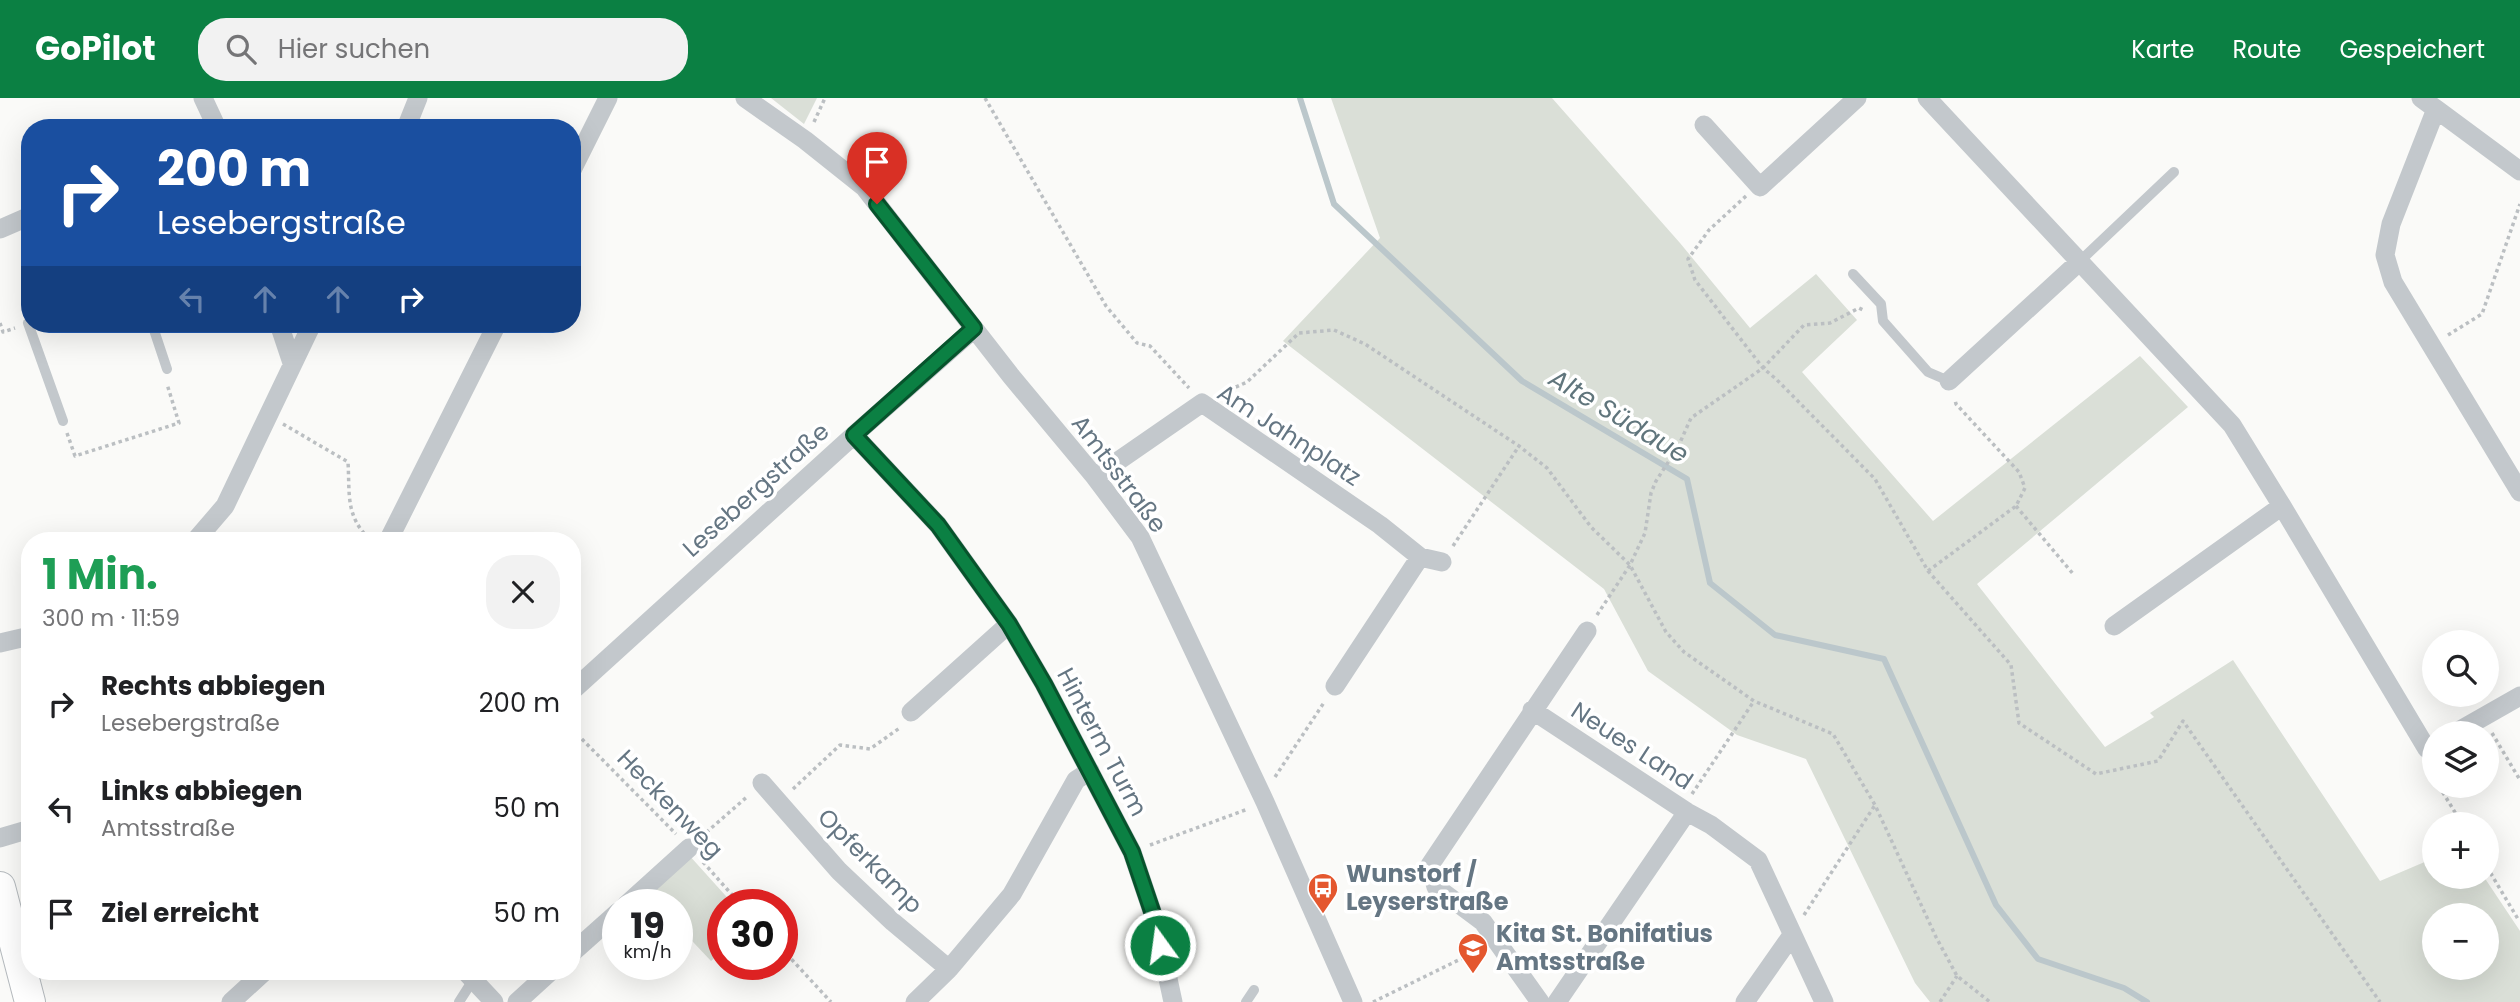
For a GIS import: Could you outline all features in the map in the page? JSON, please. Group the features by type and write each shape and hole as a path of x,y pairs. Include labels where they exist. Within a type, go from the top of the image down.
{"main road":[{"path":"0,887 21,968"},
{"path":"24,980 30,1002"}],"street":[{"path":"203,98 213,119"},
{"path":"410,119 418,98"},
{"path":"581,152 608,98"},
{"name":"Amtsstraße","path":"745,98 805,140 864,187 1140,537 1265,802 1353,1002"},
{"path":"1704,125 1760,187 1857,98"},
{"path":"1927,98 2232,425 2422,732"},
{"path":"2520,171 2428,104 2391,224 2385,254 2393,282 2520,492"},
{"path":"0,229 21,220"},
{"path":"1949,381 2079,262"},
{"name":"Lesebergstraße","path":"581,683 974,328"},
{"path":"282,333 292,363"},
{"path":"203,532 225,506 307,333"},
{"path":"393,532 492,333"},
{"name":"Am Jahnplatz","path":"1095,477 1202,403 1380,525 1420,557 1442,562"},
{"name":"Hinterm Turm","path":"854,435 938,525 1009,624 1044,684 1132,852 1156,923 1173,1002"},
{"path":"2114,626 2282,506"},
{"path":"1335,686 1420,557"},
{"path":"911,712 1009,624"},
{"name":"Neues Land","path":"1539,1002 1483,922 1437,887 1430,865 1587,631"},
{"path":"0,643 21,638"},
{"path":"2476,721 2520,696"},
{"name":"Neues Land","path":"1532,710 1687,812 1557,1002"},
{"path":"915,1002 949,969 1012,894 1076,780 1090,771"},
{"name":"Opferkamp","path":"762,783 839,870 893,922 949,969"},
{"path":"1687,812 1711,825 1758,860 1824,1002"},
{"path":"0,838 21,832"},
{"path":"644,889 690,848"},
{"path":"581,945 602,926"},
{"path":"1745,1002 1792,935"},
{"path":"231,1002 255,980"},
{"path":"473,980 494,1002"},
{"path":"517,1002 541,980"}],"lane":[{"path":"2079,262 2174,172"},
{"path":"1853,274 1881,304 1883,321 1928,372 1949,381"},
{"path":"32,333 63,421"},
{"path":"155,333 167,369"},
{"path":"459,1002 467,980"},
{"path":"1247,1002 1254,990"}],"path":[{"path":"805,140 825,98"},
{"path":"985,98 1106,306 1137,343 1150,346 1202,403 1247,382 1299,333 1334,330 1365,344 1548,468 1591,527 1630,565 1666,632 1684,652 1754,701 1833,734 1875,805 1957,976 1990,1002"},
{"path":"1760,187 1752,190 1709,230 1688,259 1695,280 1763,368 1875,479 1928,571 2011,665 2019,723 2096,774 2158,761 2183,721 2380,1002"},
{"path":"2432,346 2482,314 2520,204"},
{"path":"1587,631 1630,565 1645,533 1651,493 1678,447 1691,418 1763,368 1804,325 1830,323 1859,308 1883,321"},
{"path":"0,323 3,332 21,326"},
{"path":"63,421 75,456 179,424 165,377 167,369"},
{"path":"1928,571 2016,506 2025,488 2019,472 1956,404 1949,381"},
{"path":"269,417 321,444 348,462 351,514 362,532"},
{"path":"1442,562 1519,446"},
{"path":"2016,506 2074,575"},
{"path":"1687,812 1690,797 1754,701"},
{"path":"779,803 839,746 870,749 904,724 911,712"},
{"path":"2483,717 2520,780"},
{"name":"Heckenweg","path":"581,738 727,889"},
{"path":"690,848 762,783"},
{"path":"1792,935 1875,805"},
{"path":"2499,887 2518,919"},
{"path":"1373,1002 1497,942"},
{"path":"798,966 831,1002"},
{"path":"1940,1002 1957,976"}],"shaded area":[{"path":"771,98 817,98 804,124"},
{"path":"1331,98 1552,98 1680,243 1750,328 1816,274 1857,320 1802,372 1933,521 2140,356 2188,407 1977,584 2105,747 2154,717 2150,713 2233,660 2380,881 2422,863 2422,889 2492,889 2520,931 2520,1002 1930,1002 1915,983 1806,759 1737,735 1648,671 1604,589 1283,341 1380,238"},
{"path":"688,854 720,889 707,889 707,957 693,942 693,889 648,889"}],"waterway":[{"name":"Alte Südaue","path":"1300,98 1334,204 1522,381 1687,479 1710,583 1775,635 1884,659 1996,905 2038,959 2124,988 2147,1002"}],"place":[{"name":"Wunstorf / Leyserstraße","path":"1323,915"},
{"name":"Kita St. Bonifatius Amtsstraße","path":"1473,975"}],"route":[{"path":"877,204 974,328 854,435 938,525 1009,624 1044,684 1132,852 1156,923 1160,945"}]}
